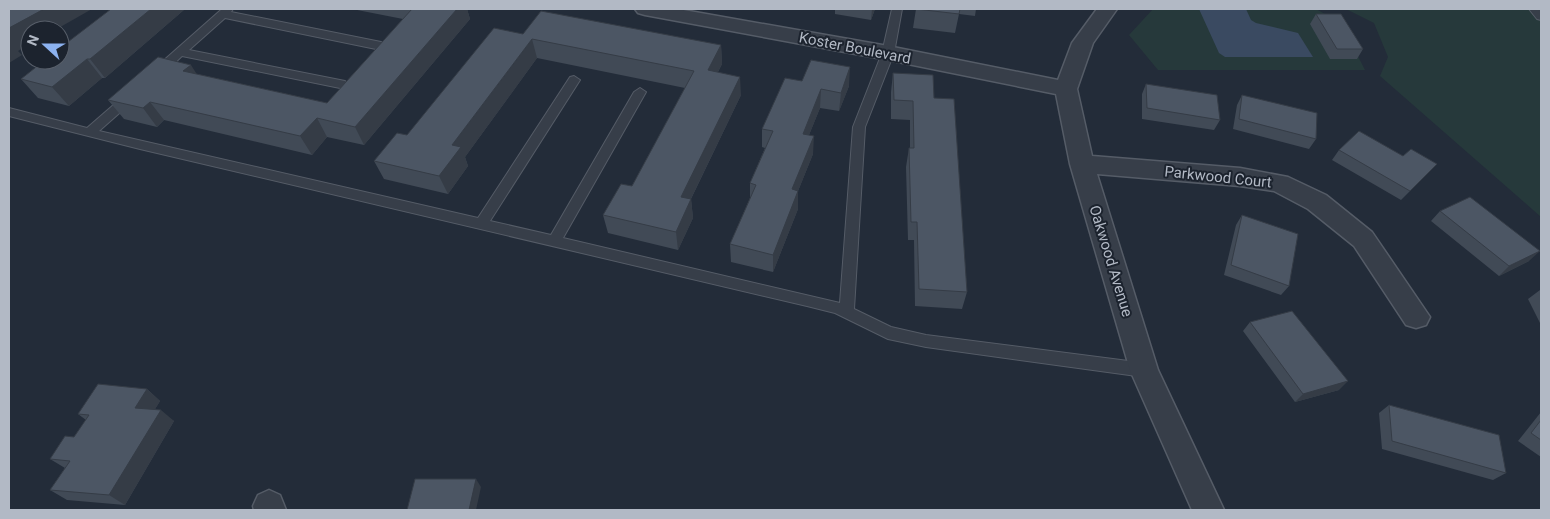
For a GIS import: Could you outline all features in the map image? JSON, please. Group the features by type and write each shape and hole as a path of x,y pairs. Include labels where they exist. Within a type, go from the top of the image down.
{"street":[{"name":"Koster Boulevard","path":"645,9 1066,89"},
{"path":"1066,89 1083,43 1107,9"},
{"name":"Oakwood Avenue","path":"1066,89 1082,164 1144,370 1208,510"},
{"name":"Parkwood Court","path":"1082,164 1240,177 1279,183 1317,202 1363,239 1416,317"}],"lane":[{"path":"846,312 860,127 888,54 897,9"},
{"path":"1534,9 1541,17"},
{"path":"152,76 225,11 380,46"},
{"path":"180,52 345,85"},
{"path":"480,224 574,80"},
{"path":"90,132 138,89"},
{"path":"555,241 640,92"},
{"path":"9,112 807,300 838,308 888,333 926,341 1144,370"}],"shaded area":[{"path":"1153,9 1316,9 1341,23 1365,70 1158,70 1129,35"},
{"path":"1346,9 1541,9 1541,217 1380,76 1388,57 1374,23"}],"water":[{"path":"1199,9 1246,9 1251,20 1256,23 1298,33 1313,57 1225,57 1219,53"}],"building":[{"path":"9,9 44,9 24,20 20,20 20,22 9,28"},
{"path":"111,9 151,9 90,59 87,59 52,87 21,79 32,70 70,70 70,40"},
{"path":"412,9 457,9 355,127 317,118 300,136 150,102 143,108 108,100 158,57 191,65 183,71 327,103"},
{"path":"916,9 960,9 959,14"},
{"path":"541,11 721,45 708,70 740,77 681,197 691,199 676,232 603,215 621,184 632,186 694,71 532,39 452,145 461,147 439,176 374,161 397,133 407,135 494,28 523,34"},
{"path":"1316,14 1341,14 1363,49 1337,49"},
{"path":"811,60 850,67 841,93 821,89 803,134 814,136 792,189 798,191 773,255 730,244 756,185 750,183 773,131 762,129 785,78 802,81"},
{"path":"893,73 933,75 934,98 954,99 967,292 919,289 917,222 911,222 909,148 914,148 913,101 894,100"},
{"path":"1146,84 1217,95 1220,120 1147,108"},
{"path":"1242,95 1317,113 1316,139 1239,119"},
{"path":"1359,131 1403,156 1411,149 1437,164 1410,191 1339,150"},
{"path":"1470,197 1540,251 1509,266 1440,211"},
{"path":"1242,215 1298,234 1289,286 1231,265"},
{"path":"1292,311 1348,381 1303,394 1250,322"},
{"path":"98,384 147,389 135,408 161,410 109,495 50,490 70,461 50,459 65,436 74,437 89,415 78,414"},
{"path":"1389,405 1499,435 1506,473 1392,441"},
{"path":"1541,420 1541,440 1531,433"},
{"path":"415,479 476,479 469,510 407,510"}]}
